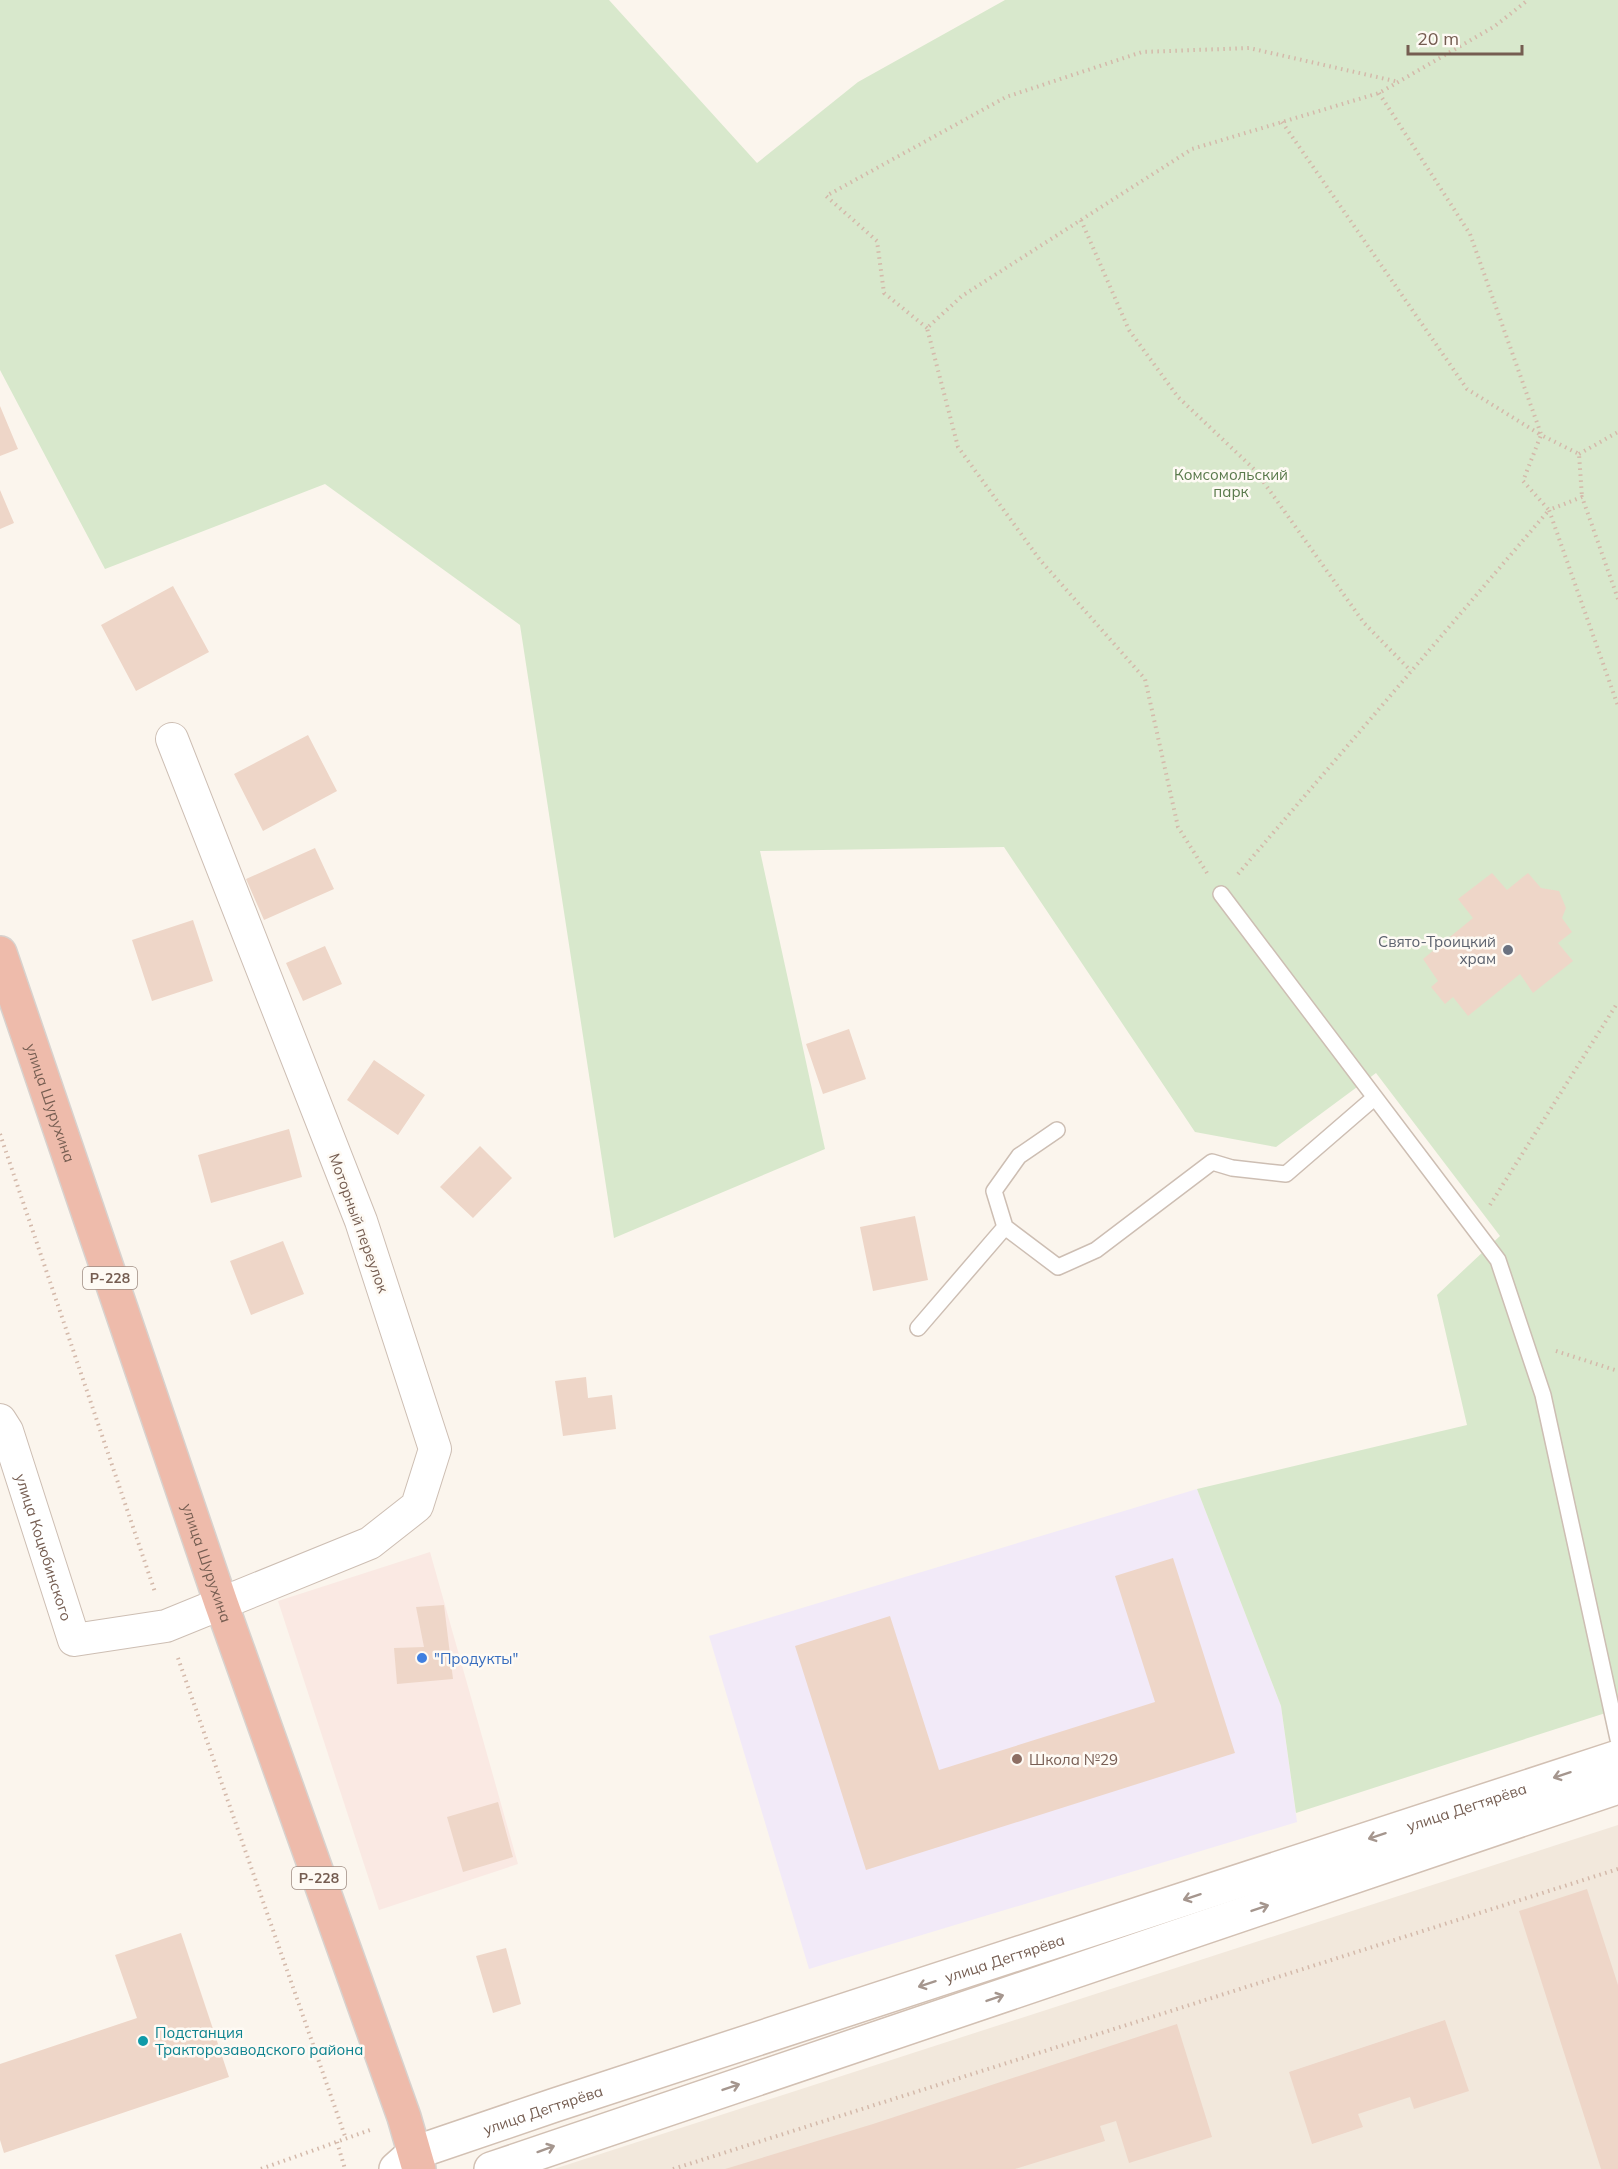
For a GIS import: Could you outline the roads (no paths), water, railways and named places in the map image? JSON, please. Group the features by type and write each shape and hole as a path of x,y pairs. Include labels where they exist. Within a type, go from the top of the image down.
{"highway":[{"name":"улица Шурухина","path":"0,953 220,1603 404,2117 410,2164"}],"street":[{"name":"Моторный переулок","path":"74,1640 166,1626 370,1543 417,1506 435,1449 361,1221 172,739"},
{"name":"улица Коцюбинского","path":"0,1420 7,1431 74,1640"},
{"name":"улица Дегтярёва","path":"410,2164 1617,1783"},
{"name":"улица Дегтярёва","path":"491,2169 1617,1783"}],"lane":[{"path":"1221,894 1498,1260 1543,1395 1618,1739"},
{"path":"1057,1130 1019,1156 994,1191 1005,1227 1058,1267 1096,1250 1212,1162 1232,1168 1286,1174 1374,1098"},
{"path":"918,1328 1005,1227"}],"place":[{"name":"Свято-Троицкий храм","path":"1508,950"},
{"name":"\"Продукты\"","path":"422,1658"},
{"name":"Школа №29","path":"1017,1759"},
{"name":"Подстанция Тракторозаводского района","path":"143,2041"}],"park label":[{"name":"Комсомольский парк","path":"1231,482"}]}
